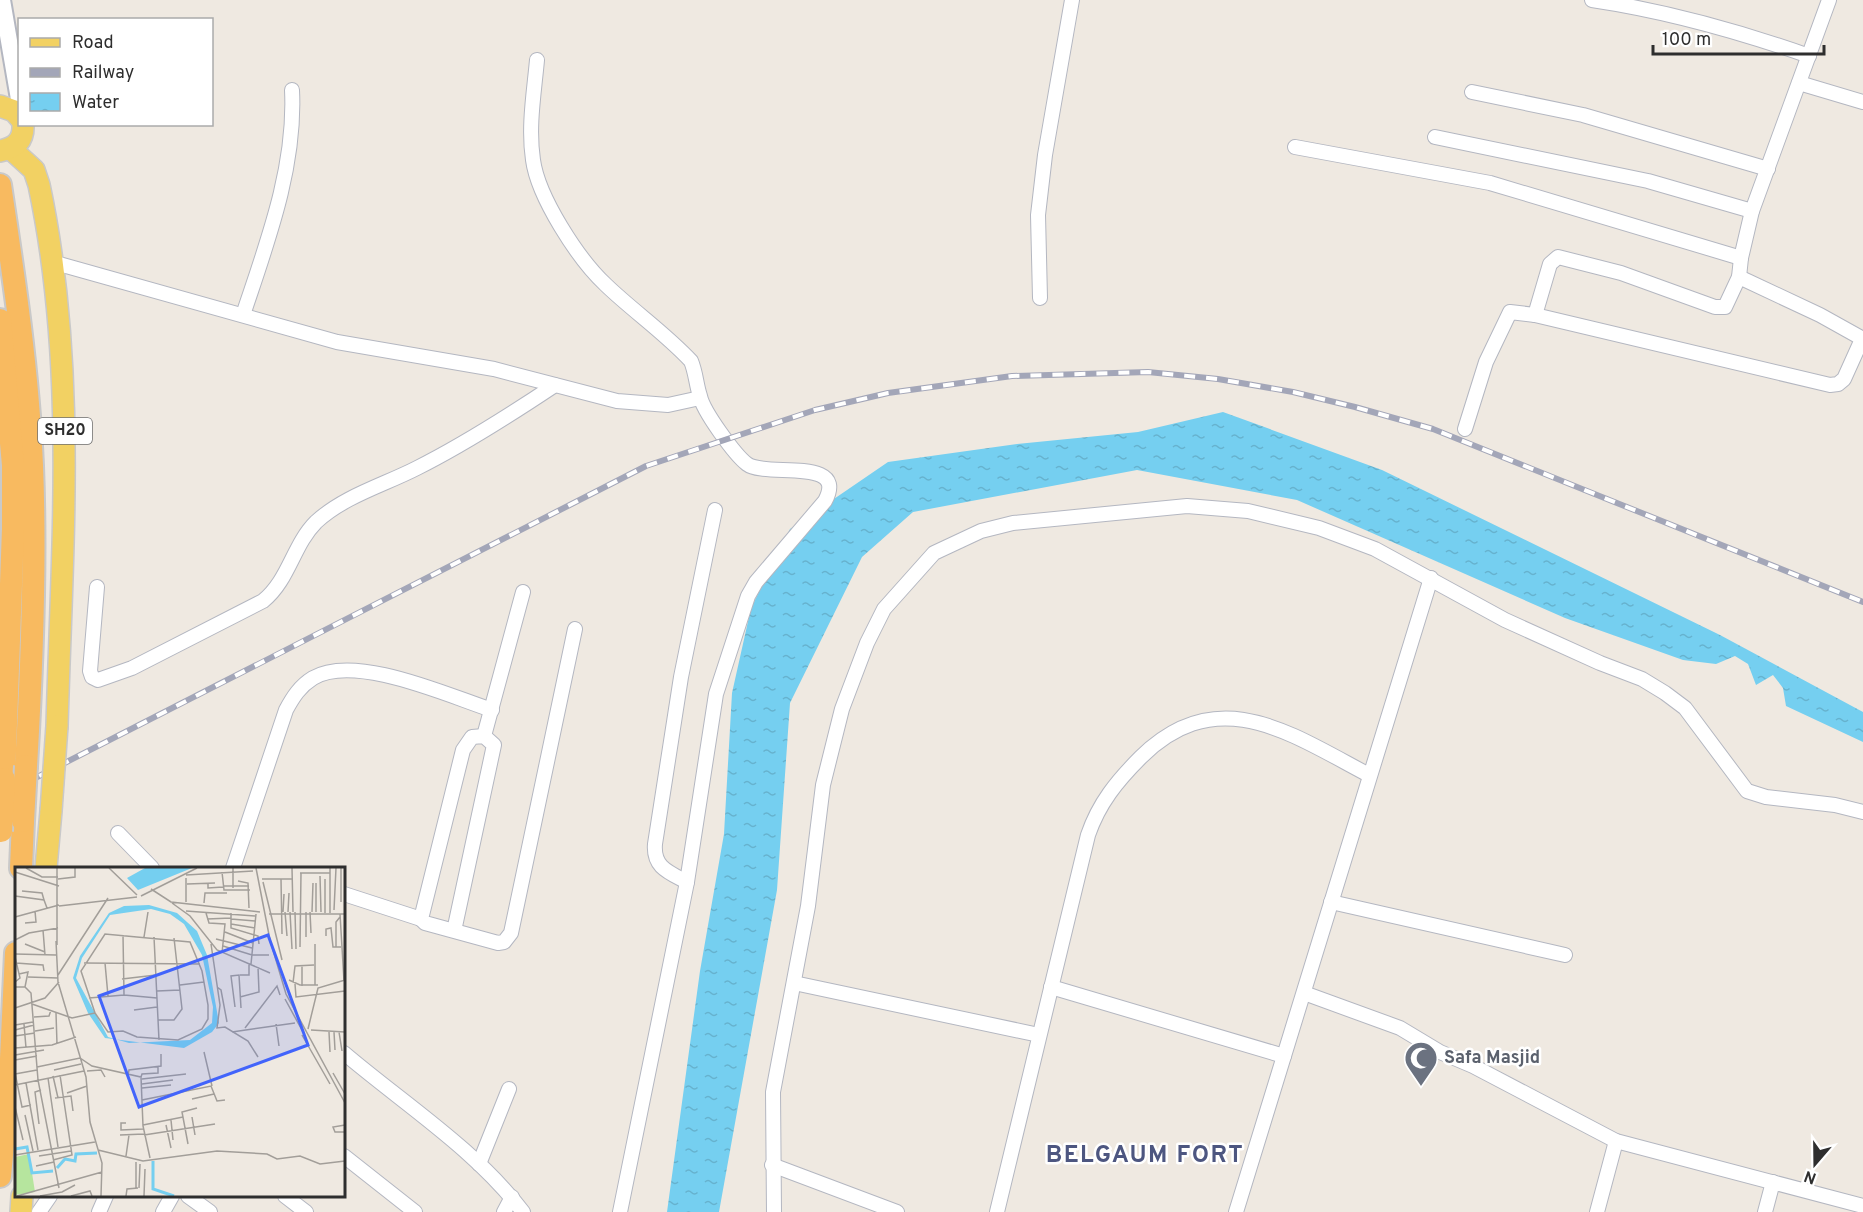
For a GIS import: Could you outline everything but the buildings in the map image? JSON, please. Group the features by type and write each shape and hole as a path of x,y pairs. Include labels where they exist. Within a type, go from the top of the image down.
{"highway":[{"path":"0,185 25,365 32,464 34,571 21,867"},
{"path":"0,320 13,465 13,540 0,844"},
{"path":"0,1176 11,1059 15,974"}],"main road":[{"path":"0,106 14,111 18,116"},
{"name":"SH20","path":"23,126 22,138 5,150 34,170 43,202 60,313 66,444 57,726 46,867"},
{"path":"21,1212 22,1197"}],"street":[{"path":"2,0 18,93"},
{"path":"1040,298 1038,215 1072,0"},
{"path":"1592,0 1650,9 1760,39 1809,56"},
{"path":"1535,315 1550,264 1558,256 1621,273 1722,308 1728,304 1739,277 1740,258 1752,211 1829,0"},
{"path":"537,60 531,136 533,163 543,191 583,260 604,284 691,361 696,372 700,398 747,464 766,471 806,470 819,473 826,479 829,488 825,501 756,582 739,620 716,694 687,882 620,1212"},
{"path":"1799,83 1863,102"},
{"path":"243,315 271,232 286,171 293,115 292,90"},
{"path":"1472,92 1583,115 1768,169"},
{"path":"1435,136 1648,181 1752,211"},
{"path":"1295,147 1490,183 1740,258"},
{"path":"52,262 337,342 494,369 617,401 644,405 668,405 700,398"},
{"path":"1465,429 1486,362 1507,314 1514,311 1830,385 1838,384 1844,379 1863,339 1811,310 1739,277"},
{"path":"97,587 90,671 92,677 99,680 132,668 263,601 279,585 306,536 317,522 361,493 415,470 475,438 555,385"},
{"path":"774,1212 773,1092 808,906 823,785 842,709 867,643 884,609 934,553 981,531 1013,523 1187,506 1248,511 1319,528 1375,549 1505,620 1600,663 1642,679 1665,693 1685,708 1747,790 1766,797 1835,805 1863,812"},
{"path":"687,882 662,869 654,856 681,677 697,610 715,510"},
{"path":"1236,1212 1431,578"},
{"path":"484,736 523,592"},
{"path":"345,894 421,919 425,923 498,943 504,942 511,933 575,629"},
{"path":"233,867 286,710 296,692 314,678 336,671 390,677 492,710"},
{"path":"997,1212 1094,816 1102,799 1152,746 1170,733 1192,722 1218,717 1244,718 1262,722 1369,775"},
{"path":"421,919 463,750 472,737 484,736 491,740 494,752 454,931"},
{"path":"118,833 151,867"},
{"path":"1331,902 1564,955"},
{"path":"794,983 1039,1035"},
{"path":"1051,987 1284,1056"},
{"path":"1304,993 1400,1028 1440,1052 1473,1066 1616,1141 1863,1206"},
{"path":"345,1054 479,1164 512,1197 523,1212"},
{"path":"479,1164 509,1089"},
{"path":"1597,1212 1616,1141"},
{"path":"345,1157 415,1212"},
{"path":"772,1165 897,1212"},
{"path":"1765,1212 1773,1182"},
{"path":"39,1212 49,1197"},
{"path":"99,1212 106,1197"},
{"path":"163,1212 171,1197"},
{"path":"189,1197 210,1212"},
{"path":"286,1197 306,1212"},
{"path":"504,1212 512,1197"}],"water":[{"path":"1223,412 1382,470 1720,635 1863,712 1863,742 1786,706 1783,688 1773,675 1756,685 1748,664 1735,656 1716,664 1683,660 1565,618 1297,500 1137,470 913,512 862,557 790,703 777,890 719,1212 667,1212 700,971 724,834 732,693 751,608 790,529 888,462 1017,444 1138,432"}],"railway":[{"path":"0,796 646,466 815,410 888,393 1012,376 1148,372 1218,379 1293,392 1355,407 1433,429 1863,602"}],"place":[{"name":"Safa Masjid","path":"1421,1087"}],"district":[{"name":"BELGAUM FORT","path":"1145,1156"}]}
